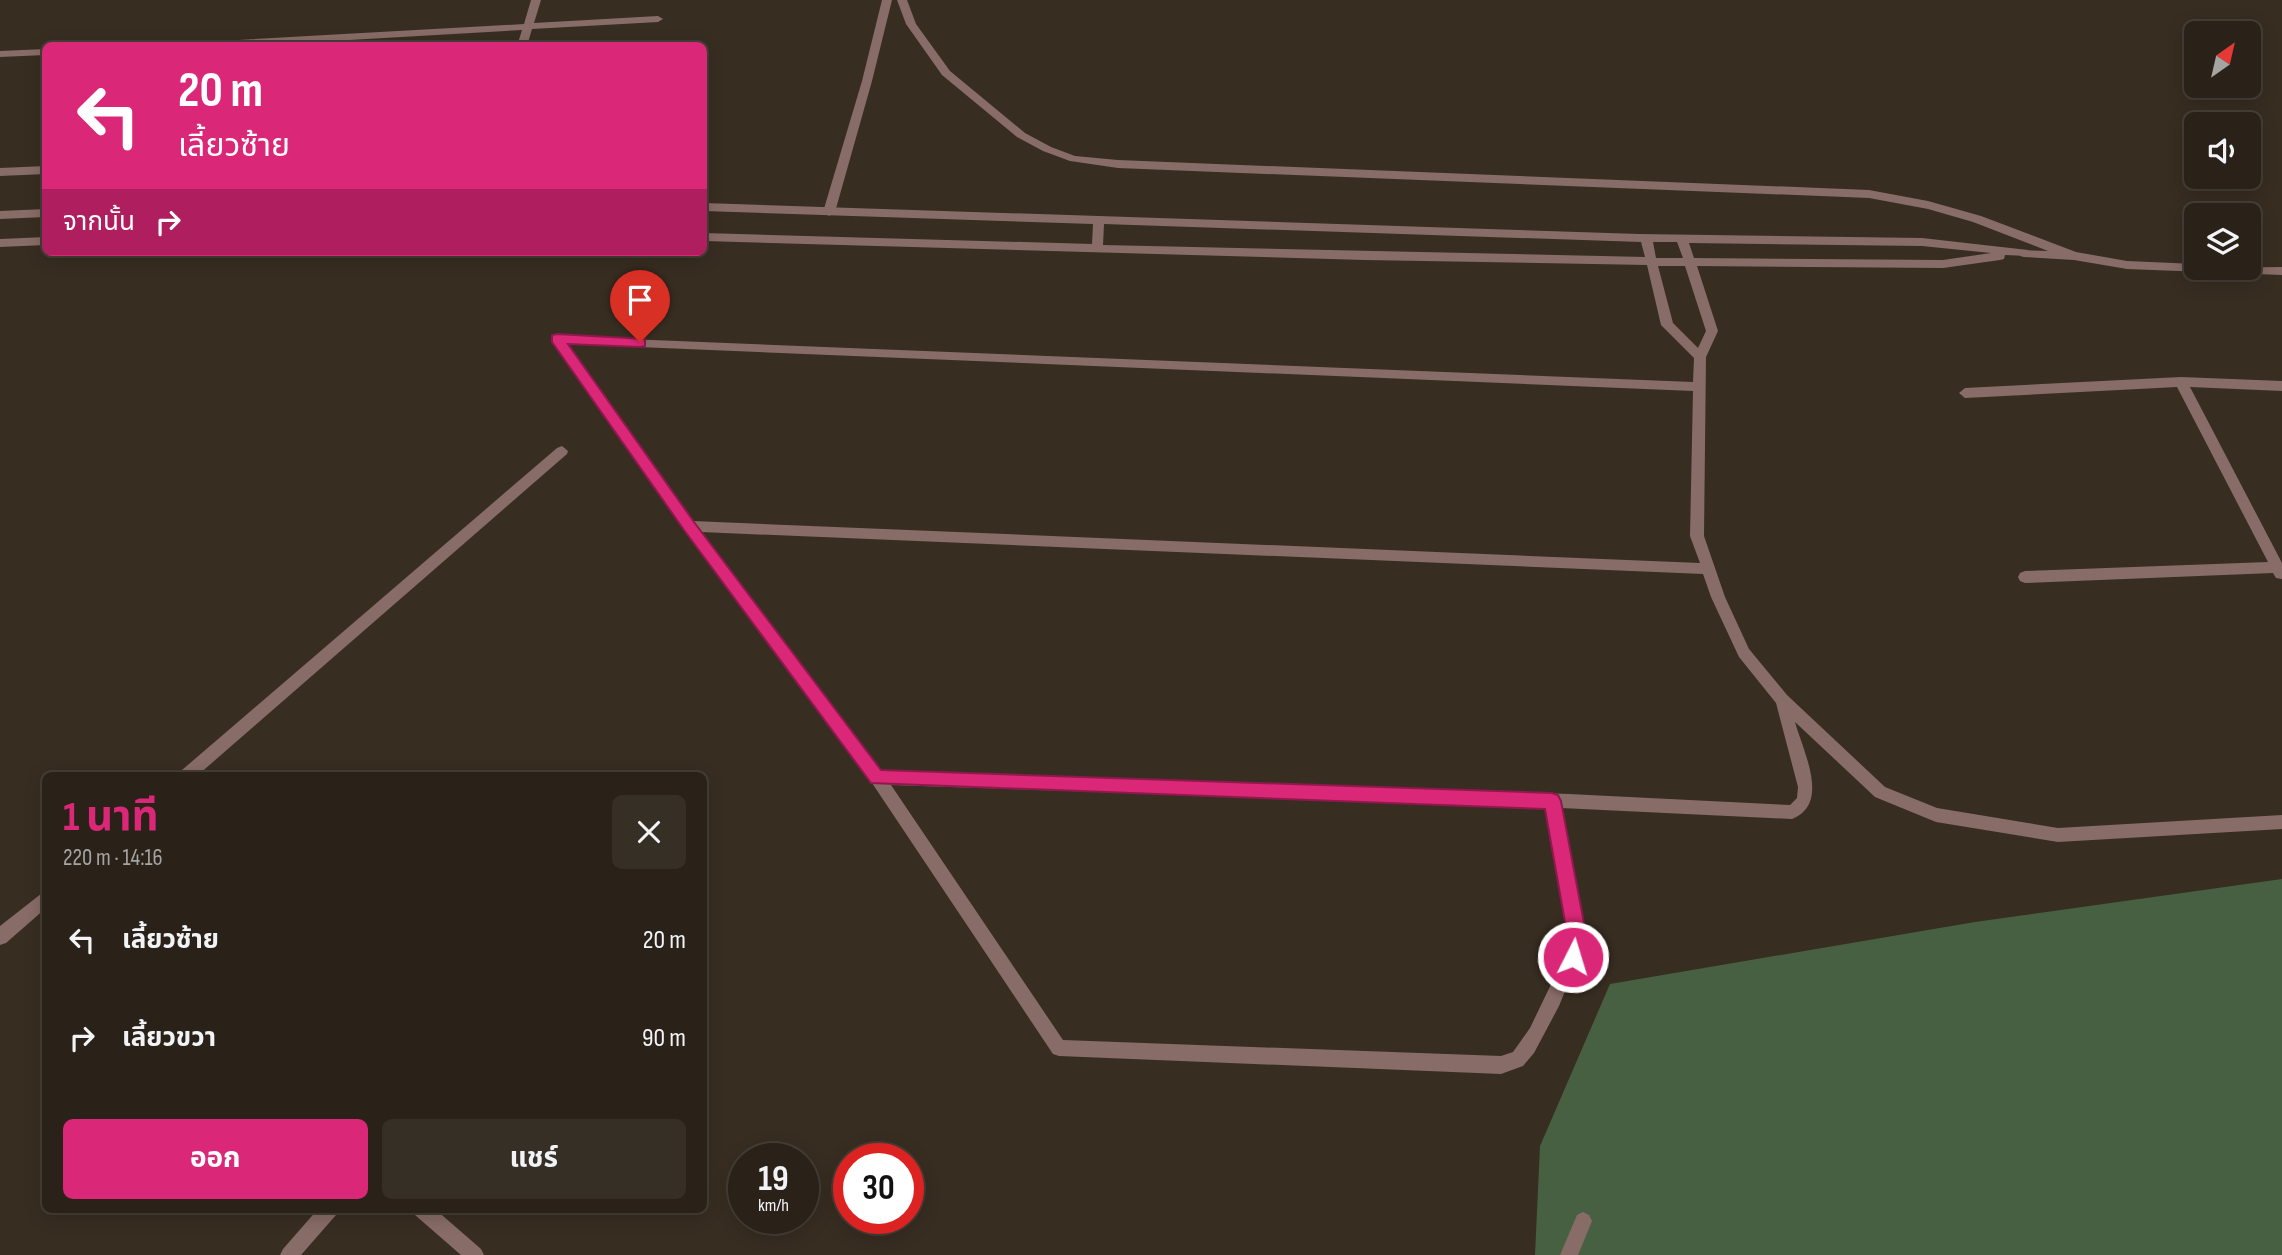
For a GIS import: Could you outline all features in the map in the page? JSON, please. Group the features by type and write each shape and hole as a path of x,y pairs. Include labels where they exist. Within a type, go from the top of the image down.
{"street":[{"path":"523,42 536,0"},
{"path":"829,212 887,0"},
{"path":"902,0 911,24 946,73 1021,135 1074,159 1118,164 1869,194 1928,205 1978,219 2074,256"},
{"path":"253,42 658,19"},
{"path":"0,54 42,52"},
{"path":"0,172 42,170"},
{"path":"707,208 1646,238 1922,242 2074,256 2127,265 2282,271"},
{"path":"0,215 42,213"},
{"path":"1097,248 1099,220"},
{"path":"707,237 1652,262 1943,264 2024,253"},
{"path":"1646,238 1667,325 1700,357"},
{"path":"1682,239 1712,331 1700,357 1697,537 1718,597 1744,653 1783,699 1880,792 1936,815 2058,835 2282,822"},
{"path":"0,243 42,241"},
{"path":"1552,801 1578,939 1573,957 1530,1044 1514,1062 1502,1065 1059,1048 877,778 689,526 557,339 1700,387"},
{"path":"2025,578 2280,571 2181,382"},
{"path":"1965,393 2181,382 2282,386"},
{"path":"190,772 562,451"},
{"path":"689,526 1709,569"},
{"path":"877,778 1792,812 1802,807 1806,787 1783,699"},
{"path":"0,937 42,900"},
{"path":"289,1255 326,1213"},
{"path":"426,1213 475,1255"},
{"path":"1569,1255 1583,1221"}],"green space":[{"path":"2282,879 2282,1255 1535,1255 1540,1146 1610,984 1975,922"}],"route":[{"path":"640,342 557,339 689,526 877,778 1552,801 1578,939 1573,957"}]}
